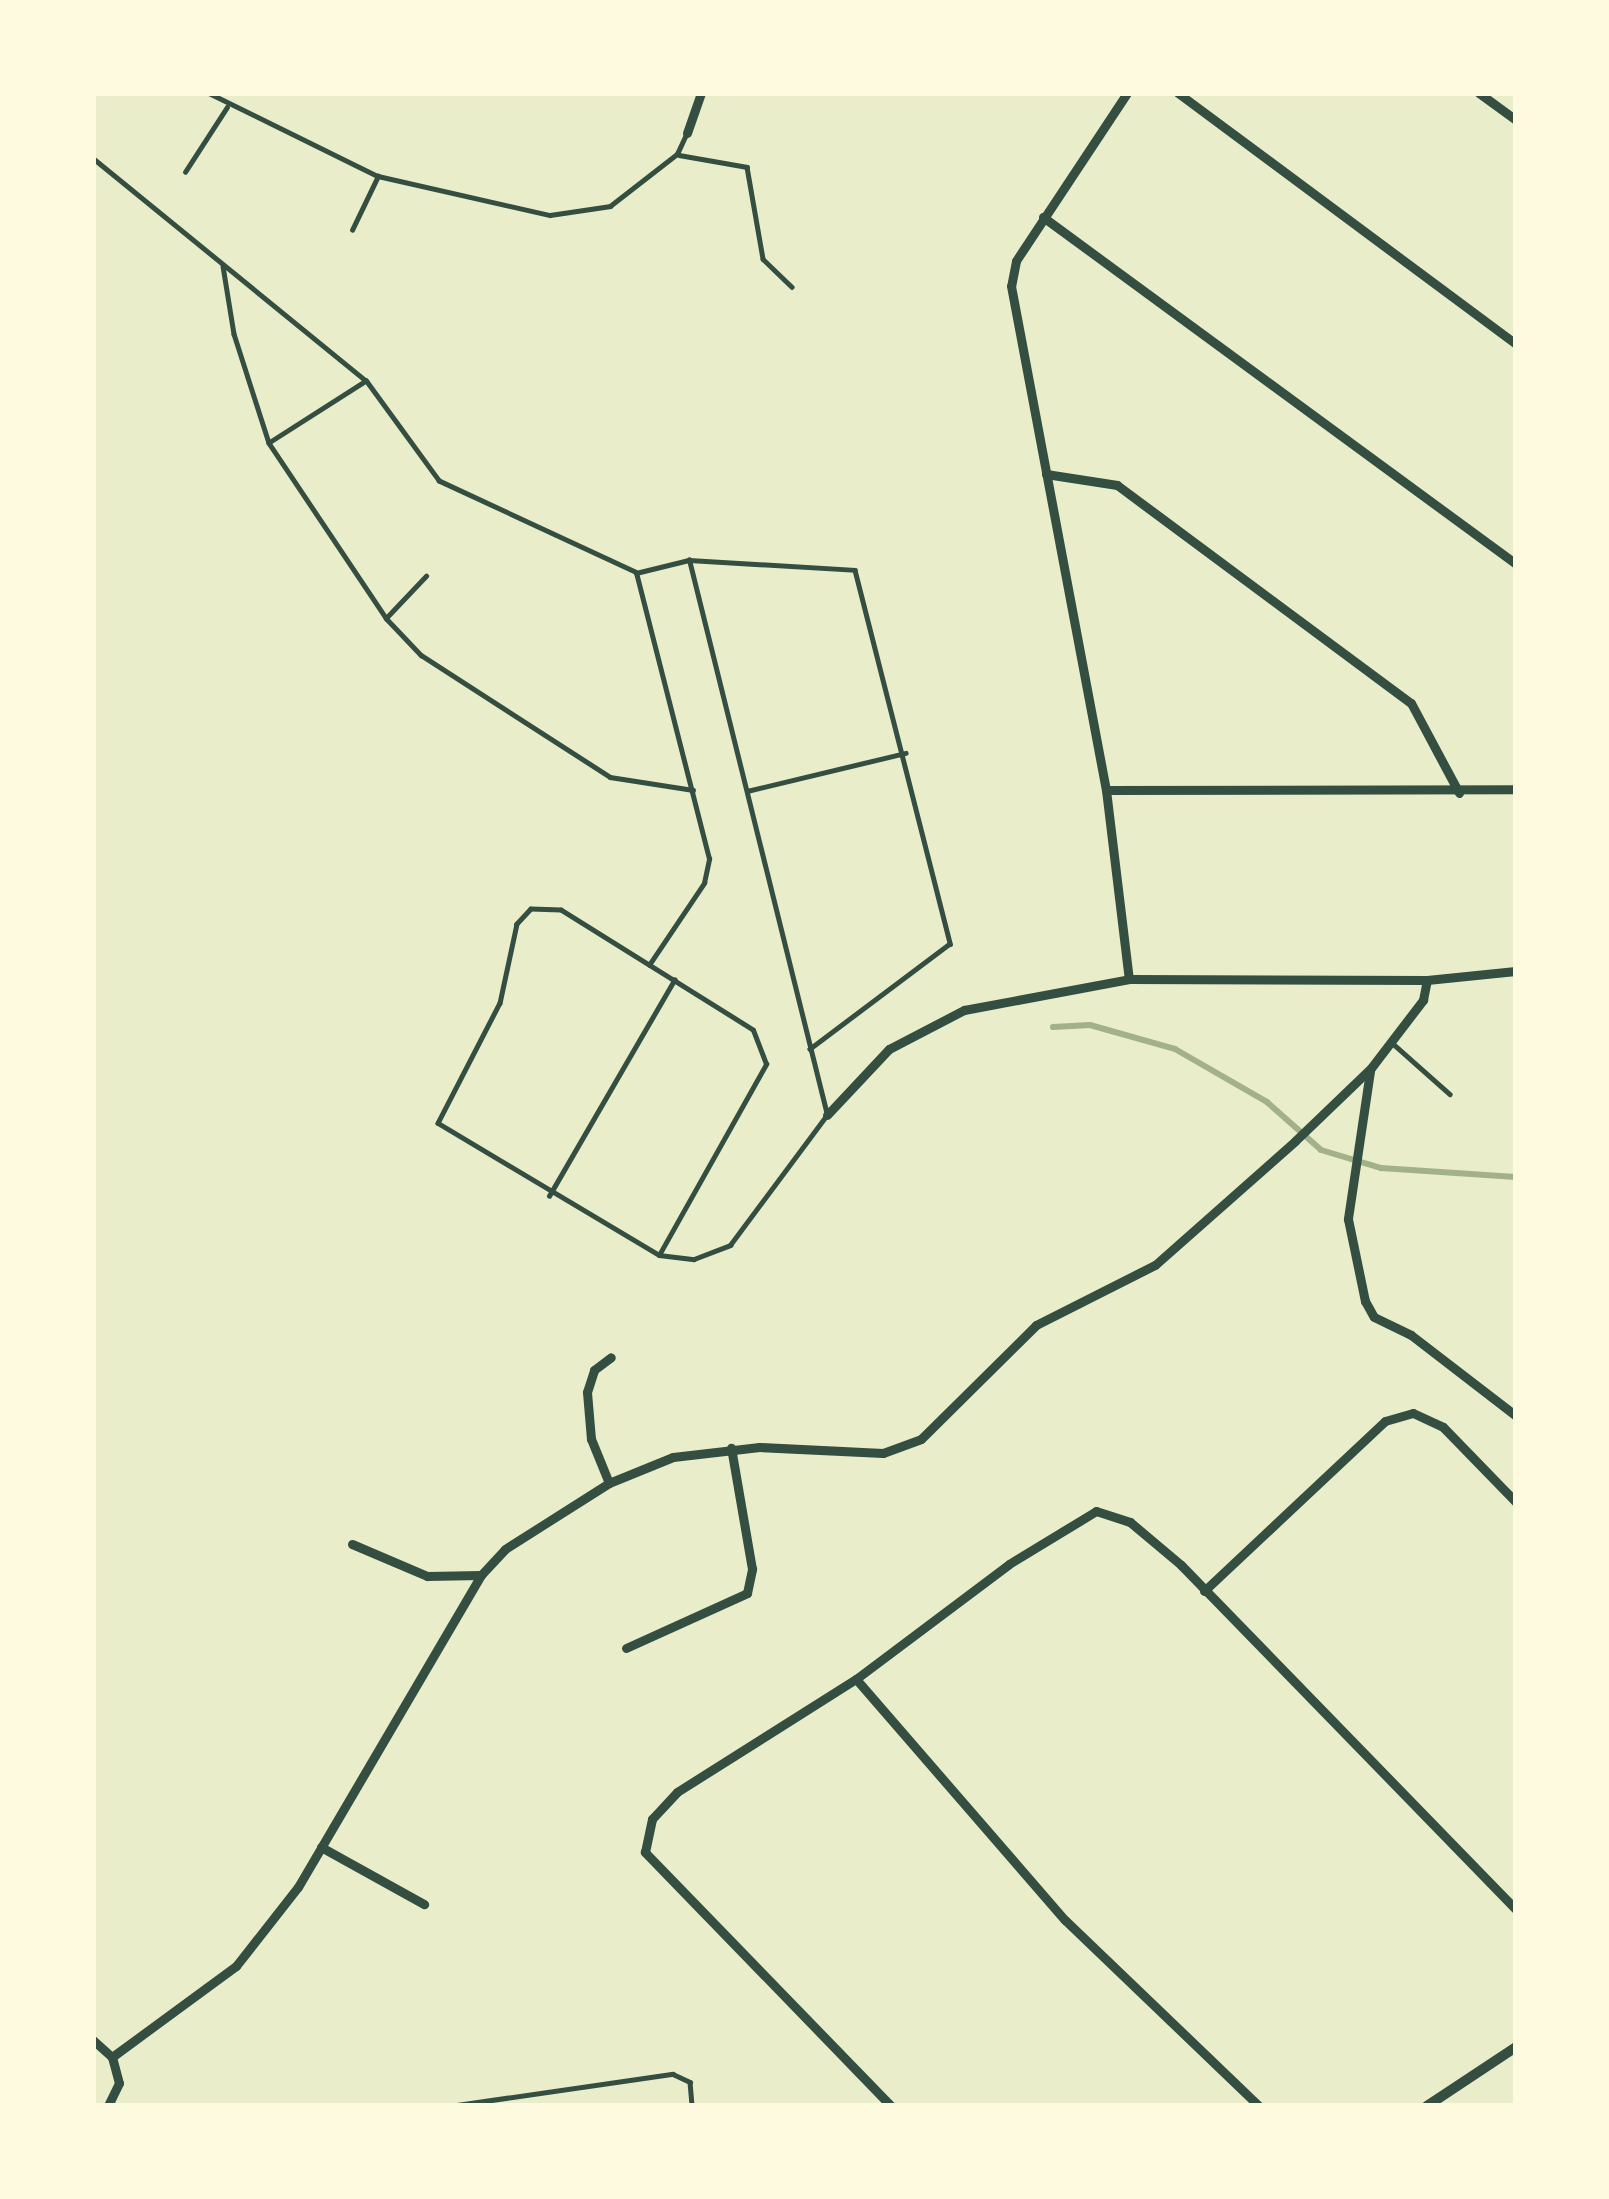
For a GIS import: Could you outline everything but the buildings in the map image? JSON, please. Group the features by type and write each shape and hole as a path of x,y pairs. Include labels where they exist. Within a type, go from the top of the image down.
{"street":[{"path":"688,133 701,93"},
{"path":"1126,93 1043,217 1011,286 1106,790 1130,979"},
{"path":"1178,93 1516,344"},
{"path":"1479,93 1516,120"},
{"path":"1043,217 1516,564"},
{"path":"1046,474 1117,484 1411,703 1459,794"},
{"path":"1106,790 1459,794 1516,789"},
{"path":"827,1115 889,1049 964,1010 1130,979 1427,980 1516,970"},
{"path":"112,2057 236,1966 321,1846 481,1575 505,1549 609,1483 674,1457 731,1448 883,1453 921,1439 1036,1325 1155,1265 1294,1141 1371,1068 1424,1000 1427,980"},
{"path":"1371,1068 1348,1220 1374,1317 1411,1335 1516,1416"},
{"path":"609,1483 591,1438 587,1392 595,1370 611,1357"},
{"path":"1204,1592 1385,1421 1413,1413 1443,1427 1516,1502"},
{"path":"626,1648 747,1593 752,1569 731,1448"},
{"path":"891,2106 645,1852 652,1819 677,1792 856,1679 1009,1564 1096,1511 1130,1522 1204,1592 1516,1910"},
{"path":"352,1544 427,1576 481,1575"},
{"path":"856,1679 1065,1920 1259,2106"},
{"path":"321,1846 424,1904"},
{"path":"93,2040 112,2057 119,2084 108,2106"},
{"path":"1427,2106 1516,2047"}],"lane":[{"path":"209,93 227,107 378,176 550,215 610,206 677,154 688,133"},
{"path":"185,172 227,107"},
{"path":"677,154 748,167 764,259 792,287"},
{"path":"93,158 366,381 440,481 636,573 689,560 860,574 950,944 810,1049"},
{"path":"352,230 378,176"},
{"path":"223,266 234,334 269,443 386,618 421,655 610,777 693,790"},
{"path":"269,443 366,381"},
{"path":"658,1255 766,1064 753,1030 551,906 531,909 518,925 499,1007 438,1123 549,1196 658,1255 694,1259 730,1245 827,1115 689,560"},
{"path":"636,573 693,790 708,871 650,965"},
{"path":"386,618 426,576"},
{"path":"747,791 904,753"},
{"path":"549,1196 674,980"},
{"path":"1390,1041 1450,1094"},
{"path":"450,2106 673,2074 690,2082 692,2106"}],"waterway":[{"path":"1053,1027 1090,1025 1175,1049 1267,1102 1321,1150 1381,1168 1516,1177"}]}
